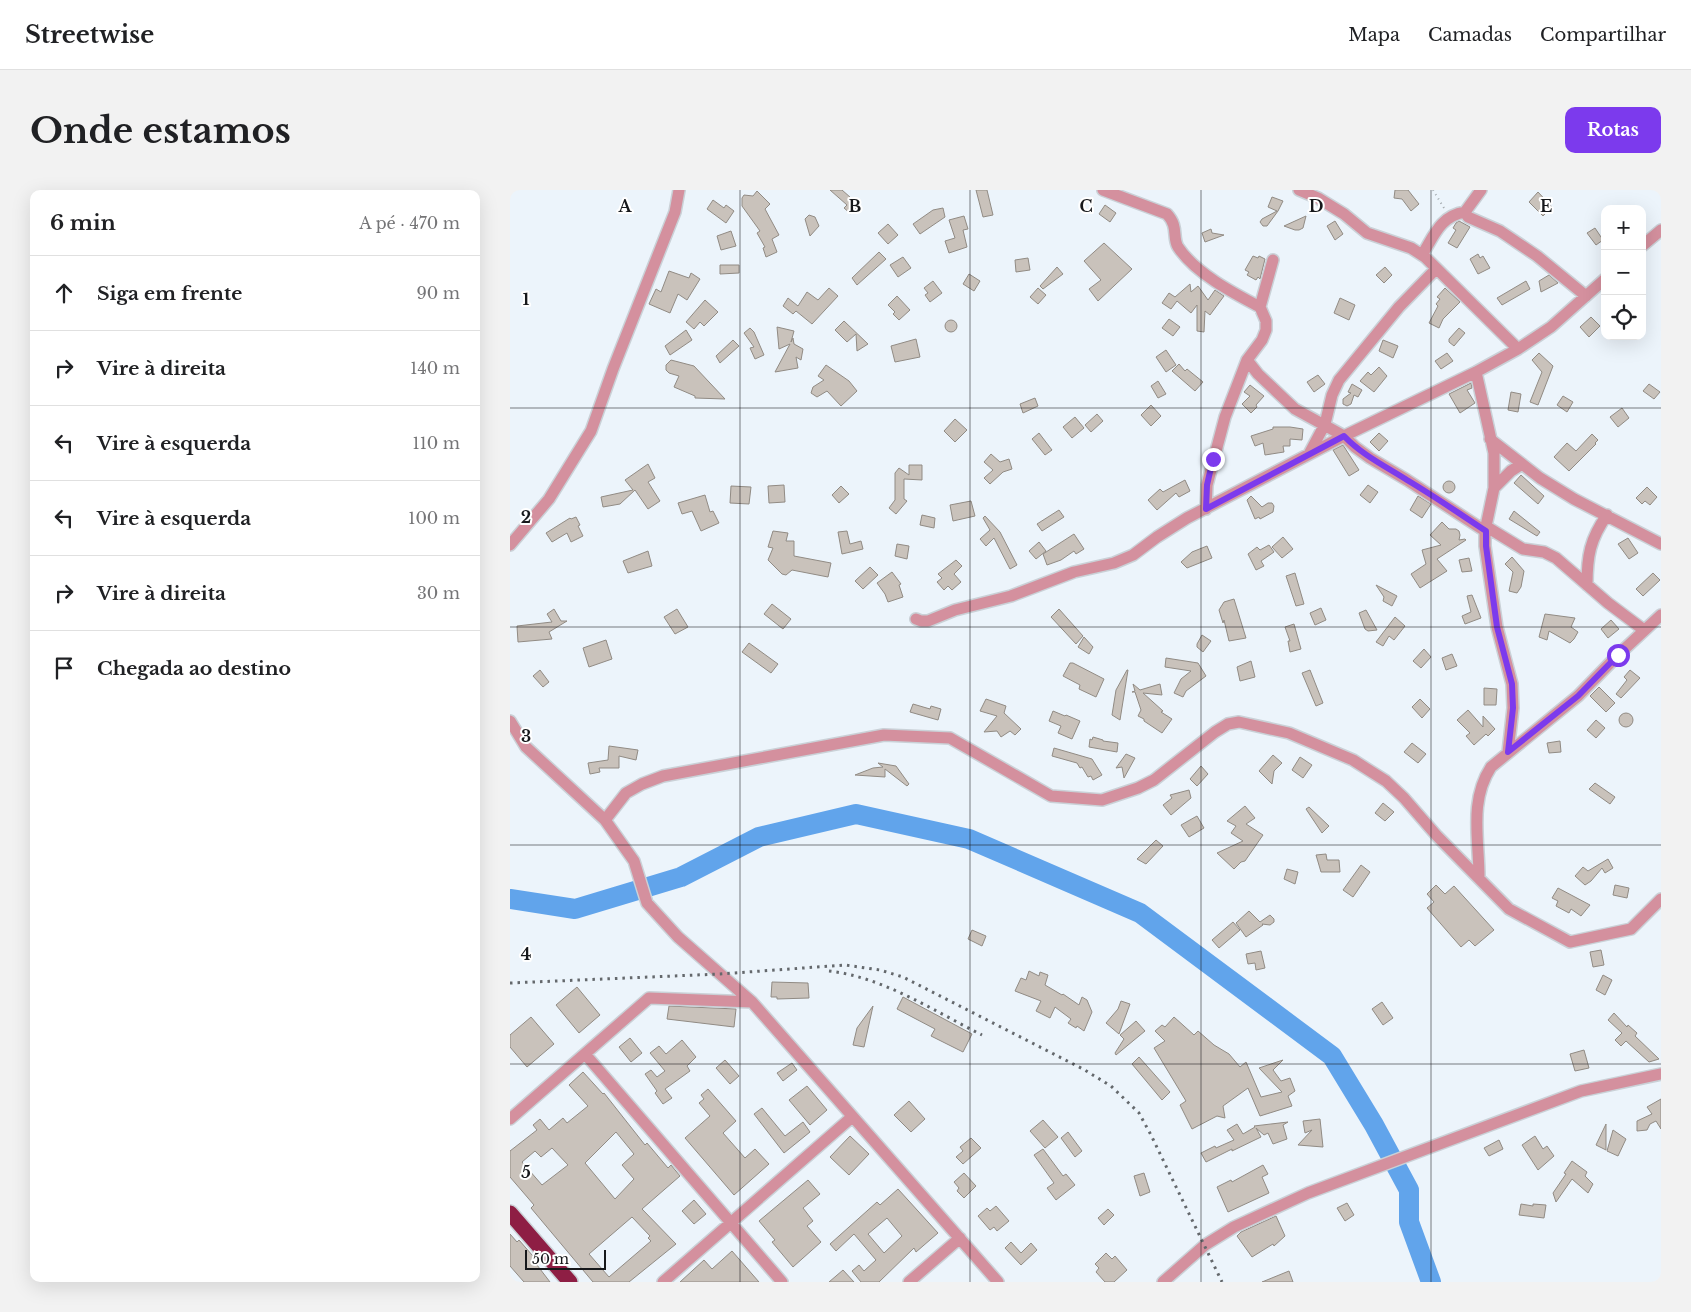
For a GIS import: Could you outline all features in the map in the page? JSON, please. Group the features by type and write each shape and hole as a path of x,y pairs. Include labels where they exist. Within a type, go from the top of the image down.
{"highway":[{"path":"510,1213 570,1282"}],"street":[{"path":"510,545 549,499 591,431 613,369 675,212 680,190"},
{"path":"1103,190 1166,214 1172,220 1177,244 1184,255 1206,274 1260,308 1266,321 1266,330 1262,340 1247,360 1220,434 1207,485 1206,509"},
{"path":"1299,190 1318,198 1344,214 1367,233 1411,248 1422,255 1518,349"},
{"path":"1422,255 1443,221 1465,212 1481,190"},
{"path":"1465,212 1471,219 1500,232 1537,256 1586,296"},
{"path":"1646,243 1661,230"},
{"path":"1260,308 1273,260"},
{"path":"1309,454 1325,424 1332,395 1339,380 1399,308 1436,269"},
{"path":"916,619 928,621 955,610 1011,596 1074,572 1114,563 1134,556 1157,537 1206,509 1344,436 1476,372 1518,349 1551,327 1601,283"},
{"path":"1247,360 1258,374 1295,409 1325,424 1344,436 1355,448 1370,458 1486,529 1523,549 1544,552 1556,558 1608,603 1652,627"},
{"path":"1476,372 1495,466 1494,488 1486,529 1486,546 1497,627 1512,684 1513,708 1508,752"},
{"path":"1490,439 1540,478 1574,499 1661,544"},
{"path":"1494,488 1510,471 1522,464"},
{"path":"1587,585 1587,561 1591,543 1607,515"},
{"path":"1479,877 1476,832 1478,795 1485,776 1508,752 1578,696 1652,627 1661,615"},
{"path":"510,721 526,746 605,820 634,861 647,902 678,937 752,1002 998,1282"},
{"path":"605,820 626,793 663,776 884,735 950,738 1051,796 1102,800 1138,788 1154,780 1215,732 1228,724 1239,722 1289,733 1353,760 1386,781 1509,909 1570,942 1631,928 1661,899"},
{"path":"510,1119 650,998 752,1002"},
{"path":"585,1054 782,1282"},
{"path":"1163,1282 1205,1245 1234,1227 1308,1192 1581,1092 1661,1074"},
{"path":"663,1282 852,1117"},
{"path":"909,1282 960,1238"}],"path":[{"path":"1433,190 1449,217"}],"building":[{"path":"830,190 842,190 859,205 851,214 844,208 847,205"},
{"path":"976,190 987,190 993,215 983,217"},
{"path":"1395,190 1408,190 1419,204 1411,211 1402,199 1394,198"},
{"path":"757,191 770,204 765,209 779,235 772,239 777,252 766,257 763,248 765,247 757,233 760,231 742,206 744,195 753,196"},
{"path":"1538,192 1552,207 1543,216 1529,202"},
{"path":"1272,197 1283,201 1278,211 1267,226 1263,226 1260,222 1262,219 1277,211 1268,207"},
{"path":"713,200 724,208 726,205 734,211 726,223 707,209"},
{"path":"1105,205 1116,213 1110,222 1099,214"},
{"path":"943,208 945,217 920,234 913,224 933,210"},
{"path":"809,215 815,217 819,226 810,236 805,219"},
{"path":"964,216 968,229 963,230 967,247 949,253 945,241 955,238 949,220"},
{"path":"1306,216 1303,228 1299,230 1284,226"},
{"path":"1335,221 1343,234 1335,240 1327,226"},
{"path":"1459,221 1470,227 1457,248 1448,243 1456,230 1453,228"},
{"path":"888,224 898,235 888,244 878,233"},
{"path":"1595,228 1601,237 1601,241 1596,245 1587,233"},
{"path":"1211,229 1212,233 1224,235 1205,242 1202,233"},
{"path":"731,231 736,246 721,250 717,236"},
{"path":"1104,243 1132,269 1098,301 1089,289 1101,280 1084,261"},
{"path":"879,252 886,259 857,285 852,278"},
{"path":"1478,254 1480,258 1483,256 1490,268 1478,274 1470,259"},
{"path":"1253,256 1265,259 1260,279 1258,277 1256,280 1247,275 1249,272 1245,270"},
{"path":"903,257 911,268 898,277 890,265"},
{"path":"1028,258 1030,270 1016,272 1015,260"},
{"path":"720,265 739,265 739,273 720,274"},
{"path":"1057,267 1063,274 1043,289 1040,286"},
{"path":"1385,267 1392,275 1384,283 1376,275"},
{"path":"669,271 689,278 691,273 700,279 687,300 678,294 670,313 649,304 656,289 661,292"},
{"path":"969,274 980,281 974,291 963,284"},
{"path":"1549,275 1558,283 1541,292 1539,281"},
{"path":"933,281 942,293 930,302 925,295 928,293 924,288"},
{"path":"1526,281 1530,289 1502,305 1497,298"},
{"path":"1190,284 1191,292 1198,286 1208,300 1215,290 1224,296 1210,315 1205,311 1204,332 1197,331 1197,305 1191,313 1177,301 1171,309 1162,303 1169,293 1175,297"},
{"path":"829,288 838,296 812,324 796,311 793,314 783,306 788,298 798,306 807,292 818,300"},
{"path":"1038,288 1046,295 1038,304 1030,297"},
{"path":"1445,288 1460,302 1443,319 1439,328 1429,323 1438,306 1436,304 1440,299 1437,297"},
{"path":"897,296 910,310 899,320 893,314 895,312 888,305"},
{"path":"1340,298 1355,305 1349,320 1334,313"},
{"path":"705,300 718,312 704,326 700,322 694,329 686,322"},
{"path":"1591,317 1600,326 1589,337 1580,327"},
{"path":"1169,319 1180,327 1173,336 1162,328"},
{"path":"949,320 953,320 957,326 953,332 949,332 945,328 945,324"},
{"path":"844,321 868,344 857,351 856,334 847,342 835,330"},
{"path":"777,327 794,331 791,342 793,338 794,344 803,349 801,360 796,357 798,368 775,372 790,344 779,349"},
{"path":"750,328 754,332 764,355 755,359 750,348 754,347 744,333"},
{"path":"1459,328 1465,333 1454,346 1449,342 1449,339"},
{"path":"686,330 692,340 670,355 665,346"},
{"path":"916,339 920,357 895,362 891,346"},
{"path":"733,340 739,346 720,363 716,356"},
{"path":"1383,340 1398,346 1393,358 1379,351"},
{"path":"1166,350 1176,365 1166,372 1156,357"},
{"path":"1447,353 1453,361 1441,369 1435,361"},
{"path":"1539,353 1553,366 1538,405 1530,402 1542,372 1532,360"},
{"path":"671,360 694,366 725,399 695,398 695,396 674,387 679,376 666,370 666,365"},
{"path":"1179,364 1185,371 1187,369 1203,382 1195,391 1172,371"},
{"path":"826,365 849,381 857,391 841,406 827,391 817,397 811,393 813,387 824,380 818,376"},
{"path":"1379,367 1387,376 1374,392 1360,381 1368,372 1371,375"},
{"path":"1318,375 1325,384 1314,392 1307,382"},
{"path":"1158,381 1166,394 1158,398 1151,386"},
{"path":"1471,383 1472,388 1467,390 1475,403 1460,413 1449,394"},
{"path":"1352,384 1362,390 1358,397 1354,395 1351,404 1347,406 1343,404 1343,399 1351,393 1348,392"},
{"path":"1649,384 1660,392 1654,399 1643,391"},
{"path":"1250,385 1264,396 1251,413 1242,404 1250,396 1244,392"},
{"path":"1511,392 1521,394 1518,412 1508,410"},
{"path":"1563,396 1573,402 1567,412 1557,405"},
{"path":"1035,398 1038,406 1023,413 1020,404"},
{"path":"1151,405 1161,416 1151,426 1141,415"},
{"path":"1622,408 1629,418 1618,427 1610,417"},
{"path":"1097,414 1103,421 1091,432 1085,425"},
{"path":"1075,417 1084,428 1072,438 1063,427"},
{"path":"955,419 967,430 955,442 944,431"},
{"path":"1273,427 1303,429 1302,440 1290,439 1290,446 1283,446 1284,452 1265,455 1263,443 1255,446 1251,436 1273,429"},
{"path":"1039,433 1052,450 1045,455 1032,439"},
{"path":"1379,433 1388,441 1379,451 1370,442"},
{"path":"1592,434 1598,440 1596,444 1569,471 1554,457 1567,443 1576,451"},
{"path":"1343,445 1359,470 1349,476 1333,450"},
{"path":"991,454 1000,462 1009,459 1012,469 1003,472 990,484 984,478 993,470 984,462"},
{"path":"648,464 655,478 648,482 660,501 648,509 635,490 620,504 603,507 601,497 633,490 625,480"},
{"path":"909,465 922,465 922,480 904,479 904,499 907,501 896,514 889,508 895,500 895,473 899,468 909,475"},
{"path":"1521,475 1544,496 1538,504 1514,483"},
{"path":"1185,480 1190,491 1179,497 1176,493 1157,510 1148,500 1160,489 1163,492"},
{"path":"1451,481 1454,482 1454,492 1447,493 1444,492 1443,485 1444,482"},
{"path":"784,485 785,502 769,503 768,486"},
{"path":"1368,485 1378,492 1370,503 1360,495"},
{"path":"731,486 751,487 749,504 730,503"},
{"path":"841,486 849,494 839,503 832,495"},
{"path":"1647,487 1657,497 1650,505 1645,501 1642,504 1636,498"},
{"path":"705,495 710,512 713,511 719,523 701,531 692,511 682,514 678,503"},
{"path":"1251,496 1262,507 1272,503 1274,506 1273,512 1260,519 1259,517 1255,519 1247,500"},
{"path":"1418,496 1431,504 1422,518 1410,510"},
{"path":"971,501 975,516 953,521 950,505"},
{"path":"1059,510 1064,517 1042,531 1037,524"},
{"path":"1514,511 1540,532 1537,536 1509,519"},
{"path":"922,515 935,518 934,528 920,525"},
{"path":"985,516 1000,532 1017,565 1010,569 994,538 986,546 980,539 990,530 983,518"},
{"path":"576,517 583,536 571,542 567,533 552,542 546,533 570,518"},
{"path":"1442,522 1449,529 1459,531 1459,540 1466,540 1437,559 1447,571 1420,588 1411,574 1426,564 1422,550 1441,545 1430,535"},
{"path":"773,531 788,533 786,541 794,541 794,556 831,563 828,577 792,570 786,575 782,574 768,560 773,548 768,547"},
{"path":"847,531 850,544 861,541 863,549 842,554 838,532"},
{"path":"1074,534 1084,549 1076,554 1074,551 1061,560 1047,565 1043,554"},
{"path":"1283,537 1293,549 1282,558 1272,547"},
{"path":"1628,538 1638,553 1629,559 1618,544"},
{"path":"1039,542 1046,551 1036,559 1029,551"},
{"path":"897,544 909,546 907,559 895,556"},
{"path":"1269,545 1274,552 1261,561 1264,566 1256,570 1248,554 1257,547 1260,550"},
{"path":"1207,546 1212,558 1187,568 1181,562 1192,552"},
{"path":"648,551 652,566 628,573 623,561"},
{"path":"1512,557 1524,571 1521,587 1517,593 1509,591 1513,572 1505,564"},
{"path":"1469,558 1472,571 1462,572 1459,560"},
{"path":"956,560 962,566 954,574 961,582 952,590 948,586 944,590 937,582 942,578 938,574"},
{"path":"870,567 878,575 863,589 855,581"},
{"path":"892,572 901,584 899,585 903,597 888,602 877,583"},
{"path":"1295,573 1304,604 1296,606 1286,576"},
{"path":"1653,573 1660,580 1643,596 1636,589"},
{"path":"1376,585 1397,596 1392,606 1383,601 1384,597"},
{"path":"1472,595 1481,618 1465,624 1462,616 1471,612 1467,596"},
{"path":"1234,599 1246,638 1229,641 1224,620 1223,623 1219,610 1224,602"},
{"path":"772,604 791,619 783,629 764,614"},
{"path":"1321,608 1326,620 1315,625 1310,613"},
{"path":"554,609 561,621 567,621 549,632 552,639 518,642 517,626 552,622 547,614"},
{"path":"677,609 688,627 675,634 664,617"},
{"path":"1059,609 1083,636 1076,644 1051,617"},
{"path":"1366,610 1377,630 1368,631 1365,629 1359,613"},
{"path":"1545,614 1575,618 1571,627 1578,632 1570,643 1549,631 1547,640 1539,637"},
{"path":"1395,617 1405,626 1394,640 1389,636 1383,646 1376,642"},
{"path":"1611,620 1619,629 1608,638 1601,629"},
{"path":"1294,624 1301,649 1290,652 1288,641 1290,641 1285,627"},
{"path":"1202,635 1211,641 1203,652 1197,647"},
{"path":"1084,637 1093,647 1089,654 1078,647"},
{"path":"606,640 612,659 589,667 583,648"},
{"path":"749,643 778,664 771,673 742,652"},
{"path":"1424,649 1431,657 1421,668 1413,661"},
{"path":"1452,654 1457,666 1446,670 1442,658"},
{"path":"1166,658 1198,663 1206,676 1186,691 1183,697 1174,693 1181,679 1191,671 1165,667"},
{"path":"1251,661 1255,677 1240,681 1237,667"},
{"path":"1070,663 1104,679 1096,697 1079,689 1080,685 1063,676"},
{"path":"540,670 549,682 543,687 533,676"},
{"path":"1127,670 1120,720 1112,715 1116,690"},
{"path":"1310,670 1323,703 1316,706 1302,673"},
{"path":"1630,670 1640,678 1621,698 1616,694 1627,680 1624,677"},
{"path":"1133,684 1140,690 1160,684 1162,695 1143,693 1163,711 1161,712 1172,719 1162,733 1138,716 1141,710 1135,692 1132,692 1135,691"},
{"path":"1599,687 1615,703 1606,712 1590,696"},
{"path":"1484,688 1497,689 1496,705 1484,705"},
{"path":"986,699 1006,706 1004,713 1021,729 1015,735 1010,731 1001,737 997,731 984,732 997,716 980,711"},
{"path":"1420,699 1430,709 1422,718 1412,707"},
{"path":"913,704 930,709 931,706 941,709 938,720 910,712"},
{"path":"1468,710 1483,727 1483,716 1495,729 1474,745 1466,736 1470,733 1457,720"},
{"path":"1053,711 1080,721 1072,739 1058,733 1061,726 1049,721"},
{"path":"1626,713 1631,715 1633,720 1631,725 1626,727 1621,725 1619,720 1621,715"},
{"path":"1596,720 1605,728 1596,738 1587,730"},
{"path":"1093,737 1103,741 1118,743 1117,752 1089,747 1090,739 1092,740"},
{"path":"1560,741 1561,752 1549,753 1547,743"},
{"path":"1412,743 1426,754 1418,763 1404,752"},
{"path":"609,746 638,750 636,760 619,756 619,768 599,768 600,772 590,774 588,763 608,760"},
{"path":"1054,748 1092,759 1102,775 1093,780 1091,776 1088,777 1077,763 1052,756"},
{"path":"1126,754 1135,758 1124,778 1122,767 1116,768"},
{"path":"1273,755 1282,763 1274,771 1272,784 1259,771"},
{"path":"1300,757 1312,765 1303,778 1292,770"},
{"path":"878,763 896,766 909,784 907,786 885,769 885,777 855,775 873,768 883,767"},
{"path":"1201,766 1208,774 1197,786 1190,779"},
{"path":"1595,783 1615,797 1610,804 1589,789"},
{"path":"1189,790 1191,798 1171,815 1163,805 1172,798 1170,795"},
{"path":"1383,803 1394,812 1385,821 1375,813"},
{"path":"1245,806 1255,818 1246,824 1263,835 1245,861 1241,862 1234,869 1217,853 1243,841 1231,833 1236,826 1227,821"},
{"path":"1309,807 1329,826 1322,833 1306,809"},
{"path":"1197,816 1204,828 1189,837 1181,825"},
{"path":"1156,840 1163,846 1146,864 1137,859"},
{"path":"1326,854 1327,860 1339,860 1340,872 1321,872 1316,855"},
{"path":"1608,859 1613,868 1605,873 1602,868 1585,885 1575,876 1583,867 1588,871"},
{"path":"1361,865 1370,872 1353,897 1343,890"},
{"path":"1287,869 1298,872 1295,884 1284,879"},
{"path":"1436,885 1445,894 1454,886 1494,930 1475,946 1469,940 1461,947 1427,908 1434,902 1427,894"},
{"path":"1615,885 1629,888 1627,898 1613,895"},
{"path":"1558,888 1590,905 1581,916 1571,909 1569,913 1556,906 1558,901 1552,898"},
{"path":"1249,911 1260,922 1270,915 1274,922 1270,925 1262,924 1246,937 1236,923"},
{"path":"1233,922 1240,930 1219,948 1212,940"},
{"path":"972,930 986,936 982,946 968,939"},
{"path":"1601,950 1604,965 1593,967 1590,952"},
{"path":"1261,951 1265,968 1256,970 1255,963 1248,964 1246,954"},
{"path":"1029,971 1039,976 1040,972 1048,975 1045,985 1079,1005 1082,997 1087,1000 1092,1012 1084,1031 1068,1023 1071,1019 1055,1007 1050,1018 1036,1011 1041,1001 1015,991 1021,978 1026,980"},
{"path":"1603,975 1612,980 1605,995 1596,990"},
{"path":"772,982 808,983 809,998 777,999 777,997 771,997"},
{"path":"577,987 600,1015 579,1033 556,1005"},
{"path":"903,997 972,1034 963,1052 931,1036 935,1029 897,1009"},
{"path":"1121,1001 1130,1004 1119,1034 1106,1023 1118,1009"},
{"path":"1382,1002 1393,1018 1383,1025 1372,1009"},
{"path":"669,1006 736,1009 734,1027 667,1019"},
{"path":"873,1006 864,1047 853,1045 857,1028"},
{"path":"1614,1013 1627,1027 1628,1025 1637,1033 1635,1036 1659,1059 1649,1062 1626,1041 1621,1046 1615,1040 1622,1033 1608,1020"},
{"path":"531,1017 554,1044 527,1067 510,1047 510,1035"},
{"path":"1174,1017 1194,1035 1198,1031 1214,1045 1229,1054 1240,1067 1246,1062 1261,1097 1282,1092 1259,1068 1283,1060 1273,1070 1281,1081 1290,1078 1295,1091 1288,1096 1292,1106 1260,1116 1248,1088 1223,1106 1225,1118 1217,1116 1192,1129 1180,1105 1186,1101 1154,1048 1165,1041 1155,1031 1162,1025 1165,1027"},
{"path":"1136,1021 1145,1031 1116,1055 1115,1053 1124,1039 1120,1035"},
{"path":"630,1038 642,1053 631,1062 619,1047"},
{"path":"682,1040 696,1057 687,1066 690,1071 665,1089 672,1098 663,1104 655,1093 657,1091 645,1074 651,1070 657,1077 665,1071 650,1053 659,1046 666,1054"},
{"path":"1584,1050 1589,1068 1575,1071 1570,1054"},
{"path":"1139,1057 1170,1092 1162,1100 1132,1064"},
{"path":"725,1060 739,1076 730,1084 716,1068"},
{"path":"792,1063 797,1070 783,1081 777,1073"},
{"path":"583,1072 604,1093 645,1145 647,1143 668,1168 671,1165 680,1176 642,1209 676,1244 629,1282 593,1282 531,1208 534,1205 510,1177 510,1151 537,1130 533,1125 540,1119 549,1130 563,1118 567,1123 588,1106 569,1085","holes":["616,1132 634,1154 622,1165 634,1179 615,1199 585,1163","552,1148 568,1165 542,1185 522,1162 535,1151 541,1157","632,1217 650,1236 648,1238 651,1241 609,1277 589,1254"]},
{"path":"807,1086 827,1110 810,1125 789,1100"},
{"path":"708,1089 736,1121 723,1133 745,1158 755,1149 769,1164 734,1195 685,1138 710,1116 699,1103 704,1099 701,1095"},
{"path":"1661,1099 1661,1129 1656,1121 1650,1124 1647,1130 1637,1131 1637,1121 1652,1114 1647,1107"},
{"path":"909,1101 925,1119 911,1132 894,1115"},
{"path":"762,1108 785,1136 803,1122 810,1132 784,1153 754,1114"},
{"path":"1320,1119 1323,1147 1298,1145 1312,1130 1305,1133 1303,1121"},
{"path":"1043,1120 1058,1137 1045,1148 1030,1131"},
{"path":"1288,1122 1283,1125 1287,1139 1273,1144 1268,1133 1264,1135 1256,1128 1261,1137 1232,1151 1232,1149 1206,1162 1201,1153 1234,1140 1227,1130 1237,1124 1243,1134 1254,1126"},
{"path":"1606,1124 1606,1150 1596,1145"},
{"path":"1613,1130 1626,1139 1618,1156 1607,1151"},
{"path":"1068,1132 1082,1151 1075,1157 1061,1138"},
{"path":"850,1136 869,1154 849,1175 830,1157"},
{"path":"1535,1136 1543,1149 1547,1146 1554,1156 1538,1170 1522,1145"},
{"path":"971,1138 981,1148 963,1164 956,1157 963,1151 960,1147"},
{"path":"1499,1140 1503,1149 1489,1156 1484,1148"},
{"path":"1043,1149 1063,1176 1066,1174 1075,1185 1056,1200 1047,1188 1054,1183 1034,1155"},
{"path":"1572,1161 1587,1172 1585,1176 1593,1184 1588,1193 1572,1179 1556,1202 1553,1193"},
{"path":"1263,1165 1268,1174 1262,1177 1269,1193 1228,1212 1217,1187 1231,1180 1232,1182"},
{"path":"964,1173 976,1186 964,1198 957,1191 959,1188 954,1182"},
{"path":"1144,1173 1150,1192 1140,1196 1134,1176"},
{"path":"808,1180 820,1194 803,1208 813,1221 807,1226 821,1242 793,1267 772,1242 775,1240 759,1221"},
{"path":"898,1189 938,1233 916,1252 914,1248 879,1282 861,1282 852,1271 859,1265 864,1271 876,1260 854,1234 836,1251 830,1244 877,1202 880,1205","holes":["887,1218 902,1236 884,1253 868,1234"]},
{"path":"694,1200 706,1214 694,1224 682,1211"},
{"path":"1347,1203 1354,1215 1345,1221 1337,1208"},
{"path":"1521,1204 1533,1206 1533,1204 1546,1205 1544,1218 1519,1215"},
{"path":"996,1206 1009,1221 997,1231 994,1227 990,1230 978,1216 987,1208 990,1211"},
{"path":"1108,1209 1114,1215 1104,1225 1098,1218"},
{"path":"1276,1216 1285,1236 1274,1246 1273,1244 1252,1257 1237,1236 1241,1232"},
{"path":"510,1234 517,1242 519,1240 539,1263 537,1265 550,1282 524,1282 510,1266"},
{"path":"1011,1242 1021,1253 1031,1243 1037,1250 1021,1265 1005,1248"},
{"path":"732,1251 759,1282 680,1282 704,1260 712,1269"},
{"path":"1106,1253 1112,1259 1115,1256 1127,1270 1114,1282 1105,1282 1096,1272 1099,1268 1095,1264"},
{"path":"843,1270 854,1282 829,1282"},
{"path":"1289,1271 1293,1282 1262,1282"}],"waterway":[{"path":"510,899 575,909 681,877 759,837 856,814 969,839 1140,913 1332,1056 1374,1125 1409,1190 1409,1222 1431,1282"}],"railway":[{"path":"510,983 720,974 845,965 880,970 903,977 1083,1069 1111,1086 1139,1113 1222,1282"},
{"path":"829,971 869,980 908,996 982,1035"}],"route":[{"path":"1213,459 1207,485 1206,509 1344,436 1355,448 1486,531 1486,546 1497,627 1512,684 1513,708 1508,752 1578,696 1618,655"}]}
